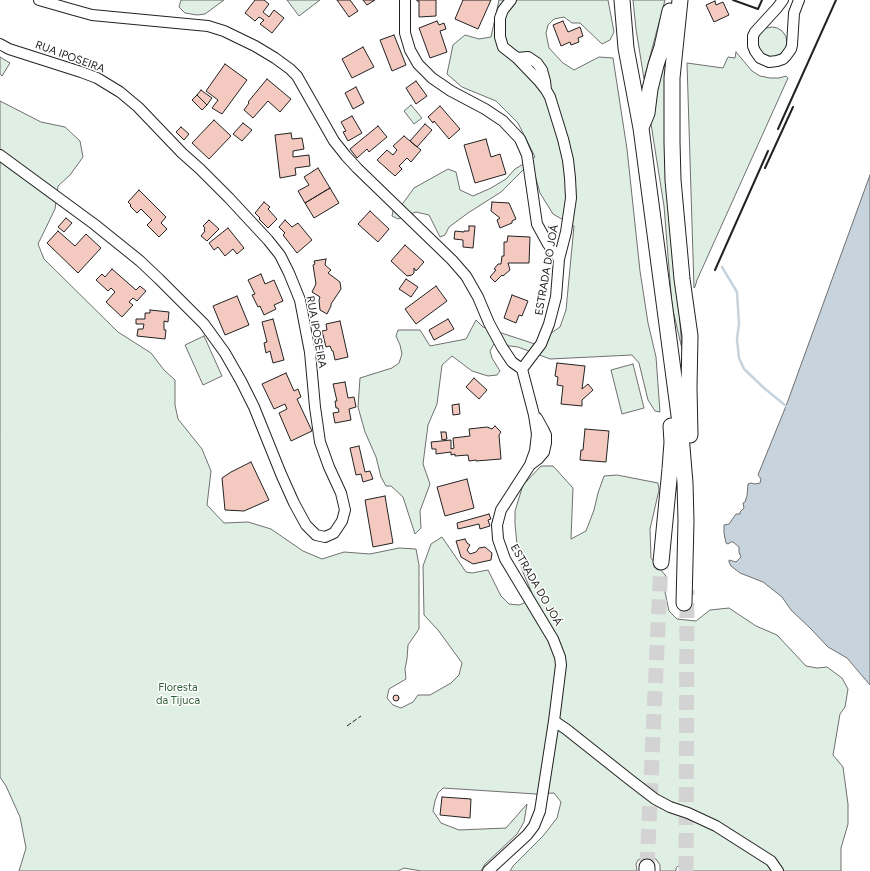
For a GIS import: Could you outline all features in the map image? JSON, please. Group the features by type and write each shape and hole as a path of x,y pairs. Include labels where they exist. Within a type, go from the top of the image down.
{"highway":[{"path":"622,0 626,48 641,128 682,439 686,521 684,603"},
{"path":"641,128 647,113 650,89 672,0"},
{"path":"680,0 672,78 672,142 682,279 690,336 690,452"},
{"path":"661,562 672,442 669,341"}],"street":[{"path":"40,0 92,15 208,26 224,31 255,46 290,69 297,76 334,142 357,168 452,260 466,276 478,297 502,347 512,362 522,369"},
{"path":"404,0 405,33 410,50 418,64 432,78 450,91 485,109 502,121 520,139 527,155 537,224 548,244 559,259"},
{"name":"ESTRADA DO JOÁ","path":"488,871 527,835 534,826 540,811 561,665 560,657 553,639 505,559 498,539 497,525 501,510 530,465 535,451 537,434 534,415 522,369 541,344 556,297 559,259 566,232 571,198 568,160 550,97 546,90 517,58 503,47 500,37 500,18 503,10 510,0"},
{"path":"783,0 753,36 752,46 757,55 769,62 783,59 791,49 794,13 799,0"},
{"name":"RUA IPOSEIRA","path":"0,44 9,49 97,78 120,92 138,107 182,153 200,169 268,240 280,255 300,300 310,352 320,442 341,493 345,510 342,521 334,533 325,537 316,535 306,525 281,474 254,407 225,354 204,324 160,279 94,224 0,155"},
{"path":"554,721 655,799 670,807 688,813 716,826 771,861 778,871"}],"green space":[{"path":"181,0 224,0 205,14 197,15 185,13 179,7"},
{"path":"287,0 320,0 299,16"},
{"path":"499,0 608,0 614,32 610,40 602,44 580,23 572,23 564,17 554,19 548,25 546,33 549,48 563,63 574,70 599,57 613,58 627,149 640,271 648,323 656,357 660,412 655,411 648,400 639,363 632,355 550,359 518,347 494,344 490,351 492,358 500,371 497,375 488,376 472,371 452,356 442,365 437,404 428,425 423,464 430,484 420,511 421,528 415,534 403,497 391,486 386,486 381,477 376,457 365,432 358,407 360,378 392,368 399,363 402,354 396,336 398,330 420,330 430,346 466,339 476,320 483,327 535,344 560,327 566,310 574,226 553,214 540,193 534,172 523,170 501,192 449,227 445,235 440,237 429,215 416,212 398,219 392,216 393,211 401,206 414,188 448,169 456,172 460,190 473,196 506,179 515,169 535,157 518,123 496,101 462,87 447,74 453,45 465,35 479,39 491,37"},
{"path":"633,0 665,0 644,79 636,29"},
{"path":"772,27 783,31 787,42 783,53 772,57 761,53 757,42 761,31"},
{"path":"668,42 667,150 682,349 672,306 664,206 651,124 655,91"},
{"path":"736,52 752,71 760,76 779,78 786,76 788,78 694,288 687,63 723,68 728,57 735,58"},
{"path":"0,57 10,63 2,76 0,74"},
{"name":"Floresta da Tijuca","path":"0,101 41,122 65,127 80,141 83,157 70,175 58,186 55,209 38,244 44,259 118,332 151,353 164,370 175,380 175,405 178,419 202,449 211,471 207,505 224,523 248,522 271,529 303,551 322,559 344,552 370,554 399,548 416,549 419,565 419,629 408,645 405,669 406,679 389,689 387,698 393,705 401,708 413,702 418,695 430,695 451,683 459,675 462,663 438,630 424,615 423,566 431,544 442,537 466,572 472,573 488,570 501,596 509,604 519,605 524,603 532,593 522,570 518,555 515,511 523,485 541,466 553,466 573,488 571,539 586,531 604,476 617,475 658,483 659,490 650,529 651,558 666,576 664,587 669,611 677,619 696,621 710,610 729,608 756,626 777,635 806,666 817,668 827,667 842,678 848,689 845,707 840,714 833,755 843,767 848,804 848,824 841,848 841,871 692,871 688,867 678,866 676,871 660,871 660,865 656,859 642,858 638,860 636,864 637,871 510,871 513,866 543,836 557,818 561,802 554,793 536,794 443,788 438,793 433,811 441,823 459,830 506,828 527,804 524,822 517,834 485,864 481,871 421,871 404,868 398,871 19,871 26,848 20,817 6,786 0,777"},
{"path":"411,105 422,118 414,124 404,111"},
{"path":"204,336 222,376 203,385 185,345"},
{"path":"633,364 644,408 622,414 611,370"}],"shaded area":[{"path":"870,175 870,685 847,658 828,647 791,610 782,597 763,582 740,573 731,566 729,560 736,562 741,557 739,547 733,542 728,544 726,543 724,525 729,524 736,514 740,514 744,508 743,503 745,502 747,496 748,484 760,483 761,479 758,475 786,406"}],"building":[{"path":"255,0 264,0 269,4 263,12 269,17 274,10 284,18 272,33 260,24 264,20 259,17 255,21 245,13"},
{"path":"337,0 350,0 358,11 349,17"},
{"path":"363,0 375,0 367,5"},
{"path":"417,0 436,0 436,16 419,17 419,1"},
{"path":"463,0 491,0 478,29 455,19"},
{"path":"715,1 716,5 723,2 729,15 714,22 706,5"},
{"path":"437,21 439,25 444,23 446,29 440,31 447,52 430,58 419,28"},
{"path":"563,21 568,32 580,27 583,36 578,38 579,42 571,45 570,42 561,46 553,25"},
{"path":"394,35 406,65 392,71 380,40"},
{"path":"363,47 374,67 352,78 342,59"},
{"path":"225,64 247,80 222,114 212,108 218,100 206,91"},
{"path":"267,79 291,99 280,112 268,101 253,118 244,110 249,103 248,102"},
{"path":"416,81 427,96 416,104 406,88"},
{"path":"356,87 364,103 353,109 345,93"},
{"path":"201,90 212,98 207,105 197,95"},
{"path":"197,95 207,105 202,110 192,100"},
{"path":"440,106 460,129 449,139 434,121 433,123 428,117"},
{"path":"352,116 362,133 348,141 343,132 346,131 341,122"},
{"path":"214,120 231,136 209,159 192,143"},
{"path":"243,123 252,130 242,141 233,134"},
{"path":"425,124 432,130 417,147 410,141"},
{"path":"378,126 387,137 369,152 367,149 357,158 350,149"},
{"path":"181,127 189,134 184,140 176,132"},
{"path":"291,133 292,139 302,138 304,149 293,151 293,157 309,155 310,166 295,168 296,175 280,178 275,135"},
{"path":"404,136 421,150 411,162 407,158 399,166 402,169 395,176 377,160 387,150 393,155 397,150 393,146"},
{"path":"486,139 491,157 500,154 506,174 475,183 464,145"},
{"path":"318,168 330,188 305,203 298,191 309,185 304,177"},
{"path":"330,188 339,203 314,218 305,203"},
{"path":"139,190 166,217 161,223 167,229 159,237 147,225 152,220 141,209 137,213 128,202"},
{"path":"264,202 270,207 268,209 277,219 268,228 255,213"},
{"path":"492,202 509,203 516,219 512,221 512,223 500,228 497,220 500,218 491,211"},
{"path":"370,211 389,229 378,242 358,224"},
{"path":"66,218 72,223 64,232 58,227"},
{"path":"209,220 219,229 207,241 201,236 205,231 203,226"},
{"path":"285,220 292,227 298,223 312,240 297,253 283,235 285,233 279,227"},
{"path":"469,226 475,226 473,248 463,247 463,240 454,239 455,231 469,231"},
{"path":"228,228 244,248 237,254 233,249 225,256 218,247 214,250 209,243"},
{"path":"58,231 75,246 86,234 101,248 78,273 47,243"},
{"path":"508,236 530,237 529,263 508,263 510,270 495,282 490,277 496,270 494,269 498,264 501,264 502,256 504,256 504,242 507,242"},
{"path":"405,245 424,262 416,271 414,268 414,273 412,275 407,276 391,261"},
{"path":"326,259 325,265 331,270 328,273 340,282 341,289 331,304 327,314 320,310 320,297 312,292 316,284 313,265 315,264 314,261"},
{"path":"112,269 136,290 140,286 146,291 137,301 133,298 129,302 133,305 122,317 106,302 115,292 111,288 108,291 96,280 102,274 105,277"},
{"path":"261,274 265,284 274,280 283,301 274,305 276,309 264,315 260,306 258,307 252,295 255,294 248,280"},
{"path":"406,279 418,287 411,297 399,289"},
{"path":"436,286 447,301 416,324 405,309"},
{"path":"512,295 528,301 522,316 519,315 516,323 504,318"},
{"path":"237,296 249,325 225,335 213,306"},
{"path":"150,310 169,312 168,322 164,321 164,330 166,330 165,339 137,336 138,329 143,329 144,324 136,324 136,319 145,319 145,313 150,313"},
{"path":"273,319 284,360 273,363 270,351 266,353 264,343 267,342 262,322"},
{"path":"448,319 454,329 434,340 429,330"},
{"path":"340,321 348,357 335,360 330,346 326,347 322,331 327,330 326,324"},
{"path":"557,363 585,366 582,389 588,384 593,390 582,400 582,406 561,404 563,386 557,385 558,377 555,376"},
{"path":"286,373 294,391 298,389 301,397 297,399 312,431 291,441 279,413 287,409 285,404 274,409 262,384"},
{"path":"474,378 487,390 479,399 466,387"},
{"path":"345,382 348,398 354,397 356,407 349,409 351,420 335,423 333,413 339,412 338,408 336,408 335,401 337,401 333,384"},
{"path":"459,404 460,414 453,415 452,405"},
{"path":"495,426 501,432 499,435 501,459 469,461 468,455 455,456 455,454 451,455 451,452 436,454 436,449 432,449 431,442 451,440 451,449 454,448 453,438 470,436 469,429 487,427 492,429"},
{"path":"585,429 609,431 606,462 580,460 581,450 583,450"},
{"path":"441,432 446,432 447,439 442,440"},
{"path":"359,446 365,472 370,471 373,479 363,482 361,474 356,475 350,448"},
{"path":"251,462 269,500 244,511 225,510 222,478"},
{"path":"467,479 474,508 445,516 437,487"},
{"path":"385,496 393,543 373,547 365,500"},
{"path":"489,514 491,519 488,520 490,526 480,529 479,524 458,529 457,523"},
{"path":"465,539 470,545 467,550 470,554 476,552 479,548 485,547 492,553 491,560 473,564 461,557 456,541"},
{"path":"396,695 399,698 396,701 393,698"},
{"path":"442,797 471,799 470,818 440,815"}],"waterway":[{"path":"722,267 737,292 739,324 737,339 739,358 744,369 786,406"}],"tunnel":[{"path":"647,867 661,562"},
{"path":"686,871 687,590"}],"fence":[{"path":"347,726 361,716"}],"wall":[{"path":"733,0 758,9 762,0"},
{"path":"778,129 836,0"},
{"path":"765,168 793,107"},
{"path":"715,270 768,151"}]}
